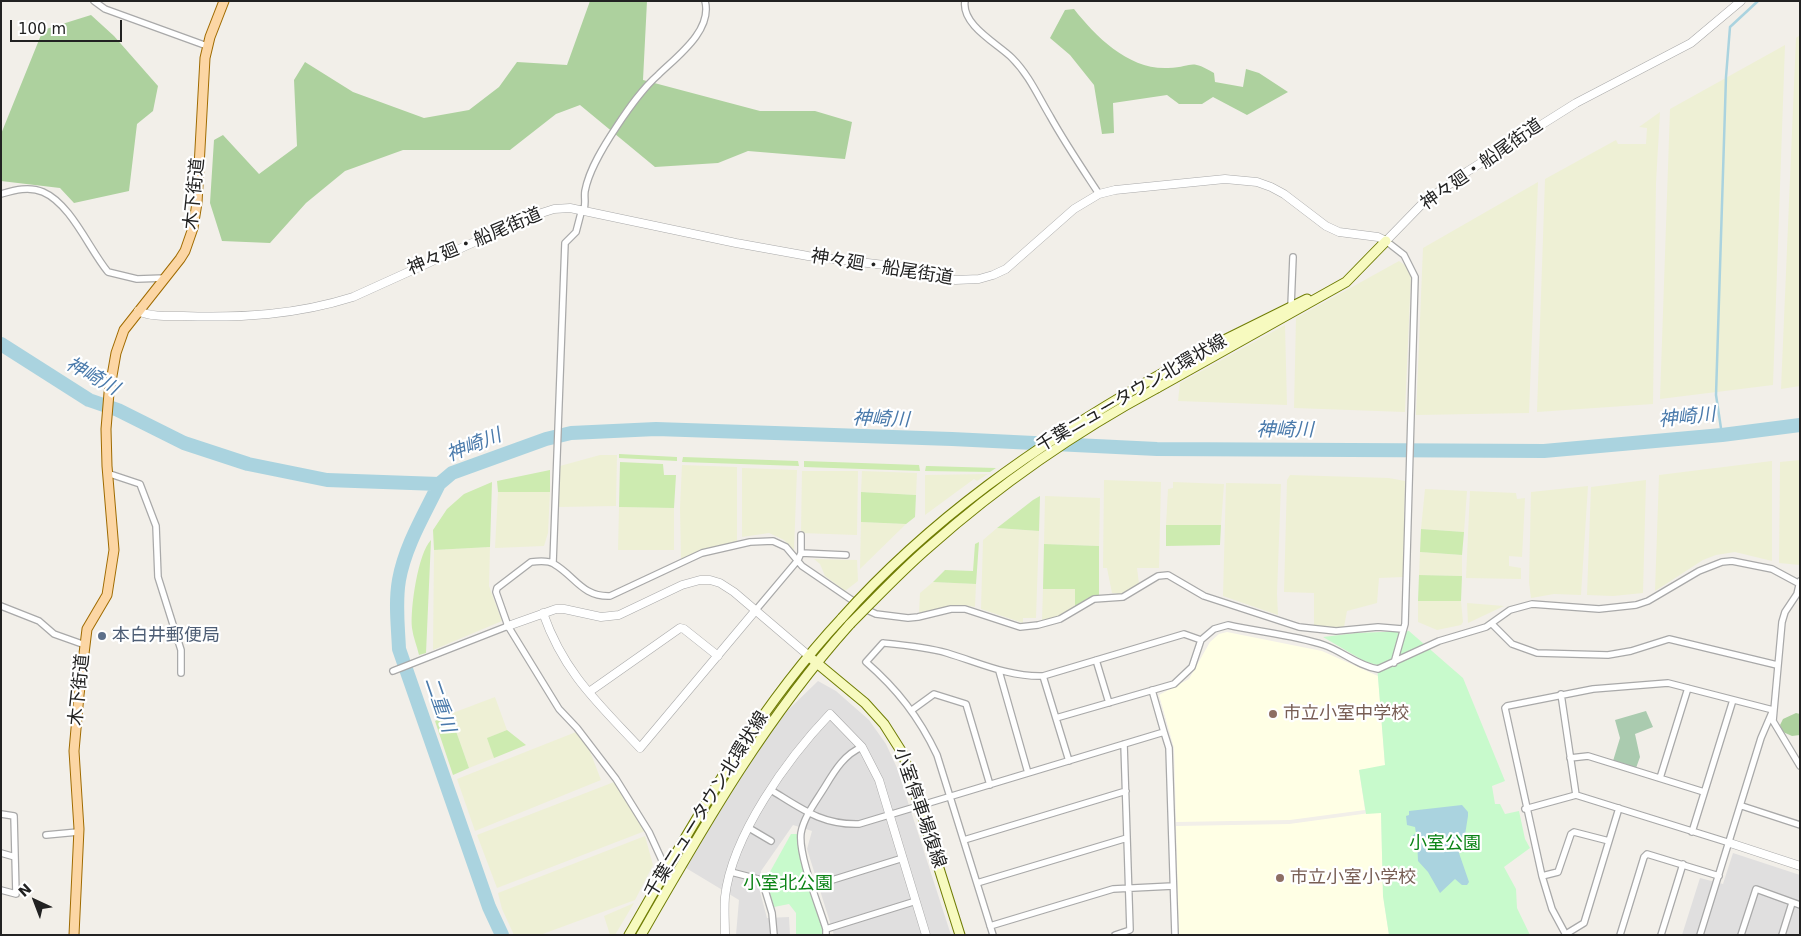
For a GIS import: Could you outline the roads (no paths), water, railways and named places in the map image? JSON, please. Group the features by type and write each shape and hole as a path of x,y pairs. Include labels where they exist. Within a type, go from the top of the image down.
{"main road":[{"name":"木下街道","path":"74,935 78,832 74,751 85,645 90,622 107,595 114,550 107,473 106,423 109,396 120,340 124,330 185,251 195,216 202,90 207,46 224,1"},
{"name":"千葉ニュータウン北環状線","path":"628,935 744,740 808,656 846,621 928,547 996,491 1056,448 1119,409 1346,282 1386,241"},
{"name":"千葉ニュータウン北環状線","path":"641,935 743,761 846,621 923,537 994,479 1080,420 1152,379 1292,306 1346,282"},
{"name":"小室停車場復線","path":"808,656 860,698 884,724 904,754 960,935"}],"street":[{"path":"94,1 105,8 207,46"},
{"path":"553,563 565,243 576,232 586,199 585,192 593,169 617,126 657,75 681,56 691,44 703,20 705,1"},
{"path":"965,1 964,6 971,22 1026,74 1049,115 1099,194"},
{"name":"神々廻・船尾街道","path":"138,311 150,315 249,318 330,304 353,298 532,216 554,209 583,209 744,245 808,256 910,268 955,280 966,281 993,275 1006,269 1074,210 1099,194 1115,190 1200,181 1250,180 1271,187 1284,194 1326,226 1339,232 1378,237 1386,241 1423,203 1468,171 1568,108 1691,44 1741,1"},
{"path":"1,194 21,189 42,192 52,198 67,212 108,272 137,279 165,278"},
{"path":"1386,241 1404,255 1415,276 1404,624 1400,660"},
{"path":"1292,306 1293,256"},
{"path":"107,473 140,484 154,520 158,539 158,577 181,650 181,673"},
{"path":"543,613 561,657 589,692 640,748 798,560 801,553 801,535"},
{"path":"666,869 649,832 616,780 577,728 559,709 508,626 496,592 497,588 531,562 553,563 586,591 602,596 618,593 702,553 750,542 777,542 786,547 802,566 865,608 876,614 894,617 918,618 951,609 965,608 1020,627 1038,626 1060,619 1094,599 1123,597 1158,576 1168,575 1204,596 1299,627 1336,631 1362,628 1402,629"},
{"path":"801,553 846,555"},
{"path":"1056,718 1174,684 1192,667 1200,640 1214,629 1228,625 1323,645 1372,668 1384,667 1423,648 1492,624 1510,610 1532,604 1599,609 1636,605 1648,601 1699,571 1722,562 1732,561 1772,569 1799,582 1797,594 1785,612 1782,622 1773,710 1762,738 1700,935"},
{"path":"393,671 543,613 564,609 601,617 619,615 682,585 700,580 720,582 808,656"},
{"path":"1,606 40,621 54,634 85,645"},
{"path":"1492,624 1512,644 1537,653 1608,655 1631,651 1669,639 1777,666"},
{"path":"589,692 680,628 684,629 718,656"},
{"path":"993,935 937,755 912,710 888,681 866,662 883,642 916,646 947,653 999,671 1022,676 1043,676 1184,634 1200,640"},
{"path":"1096,660 1109,703"},
{"path":"999,671 1028,773"},
{"path":"1043,676 1069,761"},
{"path":"1620,808 1584,923 1566,934 1552,909 1542,876 1525,809 1505,708 1561,694 1668,683 1773,710"},
{"path":"1660,778 1688,688"},
{"path":"1152,690 1169,748 1175,935"},
{"path":"912,710 934,694 966,704 990,785"},
{"path":"1561,694 1576,794"},
{"path":"1692,832 1733,700"},
{"path":"1773,710 1777,729 1800,766"},
{"path":"725,935 725,897 736,853 771,790 801,745 830,714 862,747 879,780 926,935"},
{"path":"771,790 825,821 841,825 860,824 1164,732"},
{"path":"1115,935 1130,932 1124,744"},
{"path":"862,747 838,766 809,813 802,832 801,846 826,932 916,901"},
{"path":"1570,758 1588,756 1704,792"},
{"path":"964,840 1126,790"},
{"path":"1525,809 1576,794 1800,866"},
{"path":"1742,806 1800,825"},
{"path":"1,814 14,816 16,894 1,890"},
{"path":"749,828 771,841"},
{"path":"46,835 78,832"},
{"path":"1542,876 1558,872 1571,834 1574,832 1609,842"},
{"path":"977,883 1127,838"},
{"path":"1,853 15,857"},
{"path":"1620,935 1644,857 1651,854 1719,876"},
{"path":"813,886 903,858"},
{"path":"1661,935 1683,864"},
{"path":"730,872 762,880 772,913 774,935"},
{"path":"990,926 1113,889 1173,886"},
{"path":"1741,935 1756,889 1800,905"},
{"path":"1782,935 1792,903"}],"water":[{"path":"1462,805 1468,812 1468,816 1464,841 1459,853 1469,882 1467,885 1462,885 1455,879 1440,893 1428,872 1418,861 1417,837 1411,837 1416,833 1415,827 1407,825 1406,816 1409,815 1409,811"}],"waterway":[{"path":"1722,435 1716,395 1726,77 1730,27 1758,1"},
{"name":"神崎川","path":"1,344 89,400 118,410 184,443 248,464 327,480 439,484 452,473 546,439 571,433 656,429 952,439 1157,449 1544,451 1722,435 1800,425"},
{"name":"二重川","path":"439,484 416,531 402,567 397,597 399,649 489,907 502,935"}],"place":[{"name":"本白井郵便局","path":"102,636"},
{"name":"市立小室中学校","path":"1273,714"},
{"name":"市立小室小学校","path":"1280,878"}],"park label":[{"name":"小室公園","path":"1445,844"},
{"name":"小室北公園","path":"788,884"}]}
